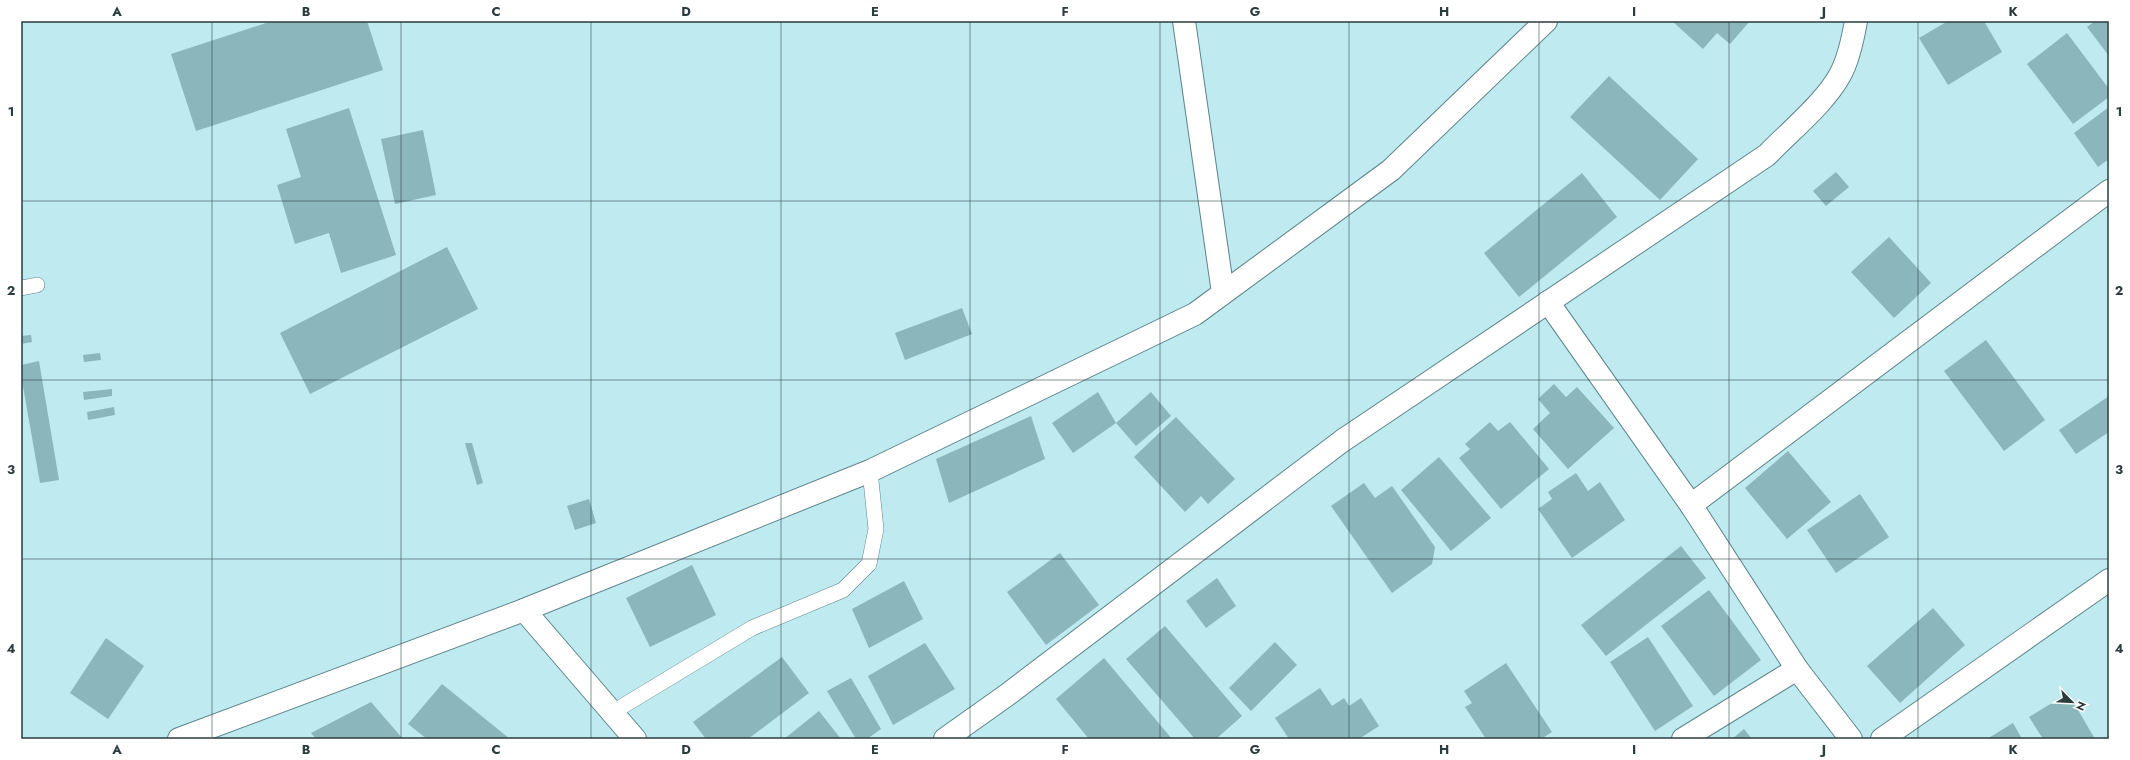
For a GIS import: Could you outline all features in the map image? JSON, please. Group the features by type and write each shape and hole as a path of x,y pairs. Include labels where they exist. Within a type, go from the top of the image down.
{"street":[{"path":"1184,21 1223,293"},
{"path":"179,739 524,610 870,471 1195,314 1391,170 1546,21"},
{"path":"945,739 1007,696 1342,441 1767,155 1819,102 1841,74 1852,41 1856,21"},
{"path":"1691,505 2109,191"},
{"path":"1548,302 1691,505 1797,669 1850,739"},
{"path":"1882,739 2109,580"},
{"path":"524,610 636,739"},
{"path":"1683,739 1797,669"}],"lane":[{"path":"21,288 38,285"},
{"path":"612,712 752,628 843,590 869,564 876,529 870,471"}],"building":[{"path":"272,21 367,21 383,70 196,131 171,54"},
{"path":"1672,21 1750,21 1730,44 1717,33 1703,49"},
{"path":"1948,21 1984,21 2002,52 1948,85 1919,38"},
{"path":"2095,21 2109,21 2109,56 2087,27"},
{"path":"2067,33 2109,89 2109,97 2073,124 2027,64"},
{"path":"1609,76 1698,159 1660,200 1570,117"},
{"path":"2109,107 2109,159 2098,167 2074,133"},
{"path":"349,108 396,255 341,273 329,233 295,244 277,185 301,177 286,129"},
{"path":"423,130 436,195 395,204 381,139"},
{"path":"1836,172 1849,187 1826,206 1813,191"},
{"path":"1582,173 1617,217 1519,297 1484,253"},
{"path":"1889,237 1931,283 1894,318 1851,272"},
{"path":"447,247 478,309 310,394 280,333"},
{"path":"962,308 972,334 905,360 895,333"},
{"path":"31,335 32,342 21,344 21,336"},
{"path":"1986,340 2045,420 2004,451 1944,371"},
{"path":"100,353 101,360 84,362 83,355"},
{"path":"39,361 59,480 40,483 21,375 21,365"},
{"path":"1554,384 1566,397 1577,387 1614,428 1568,469 1533,429 1550,413 1538,399"},
{"path":"112,389 112,396 84,400 83,392"},
{"path":"1098,392 1116,423 1073,453 1052,423"},
{"path":"1151,392 1171,416 1136,446 1116,423"},
{"path":"2109,396 2109,432 2076,454 2059,430"},
{"path":"114,407 115,415 88,420 87,412"},
{"path":"1031,416 1045,459 949,503 936,459"},
{"path":"1176,417 1235,479 1208,504 1201,496 1185,512 1134,457"},
{"path":"1490,422 1498,431 1510,422 1549,469 1501,509 1459,458 1470,449 1465,444"},
{"path":"465,443 472,443 483,483 477,485"},
{"path":"1788,451 1831,502 1787,539 1745,488"},
{"path":"1439,457 1491,518 1451,551 1401,490"},
{"path":"1576,473 1588,491 1600,482 1625,520 1572,558 1538,509 1552,499 1548,492"},
{"path":"1364,483 1375,498 1392,486 1435,547 1432,564 1392,593 1331,506"},
{"path":"1860,494 1889,537 1836,573 1807,530"},
{"path":"589,499 596,523 575,530 567,506"},
{"path":"1681,546 1706,578 1606,656 1581,625"},
{"path":"1060,553 1099,605 1046,645 1007,592"},
{"path":"692,565 716,615 650,647 626,598"},
{"path":"1217,578 1236,606 1206,628 1186,601"},
{"path":"904,581 923,619 869,648 852,609"},
{"path":"1709,590 1761,660 1714,696 1661,626"},
{"path":"1933,608 1965,645 1900,703 1867,666"},
{"path":"1165,626 1242,716 1216,739 1195,739 1126,659"},
{"path":"1648,637 1693,706 1655,731 1610,662"},
{"path":"106,638 144,666 108,719 70,693"},
{"path":"1275,642 1297,665 1251,711 1229,688"},
{"path":"925,643 955,689 893,725 868,676"},
{"path":"782,657 809,693 748,739 706,739 693,722"},
{"path":"1104,658 1172,739 1089,739 1056,699"},
{"path":"1506,663 1552,732 1541,739 1486,739 1465,707 1472,703 1464,691"},
{"path":"851,678 881,729 867,739 856,739 827,691"},
{"path":"442,684 510,739 427,739 408,724"},
{"path":"1320,688 1332,706 1344,698 1349,706 1361,698 1379,726 1359,739 1289,739 1275,718"},
{"path":"2068,693 2095,739 2043,739 2029,717"},
{"path":"371,702 403,739 316,739 311,733"},
{"path":"819,711 841,739 784,739"},
{"path":"2013,723 2022,739 1987,739"},
{"path":"1744,729 1752,739 1732,739"}]}
